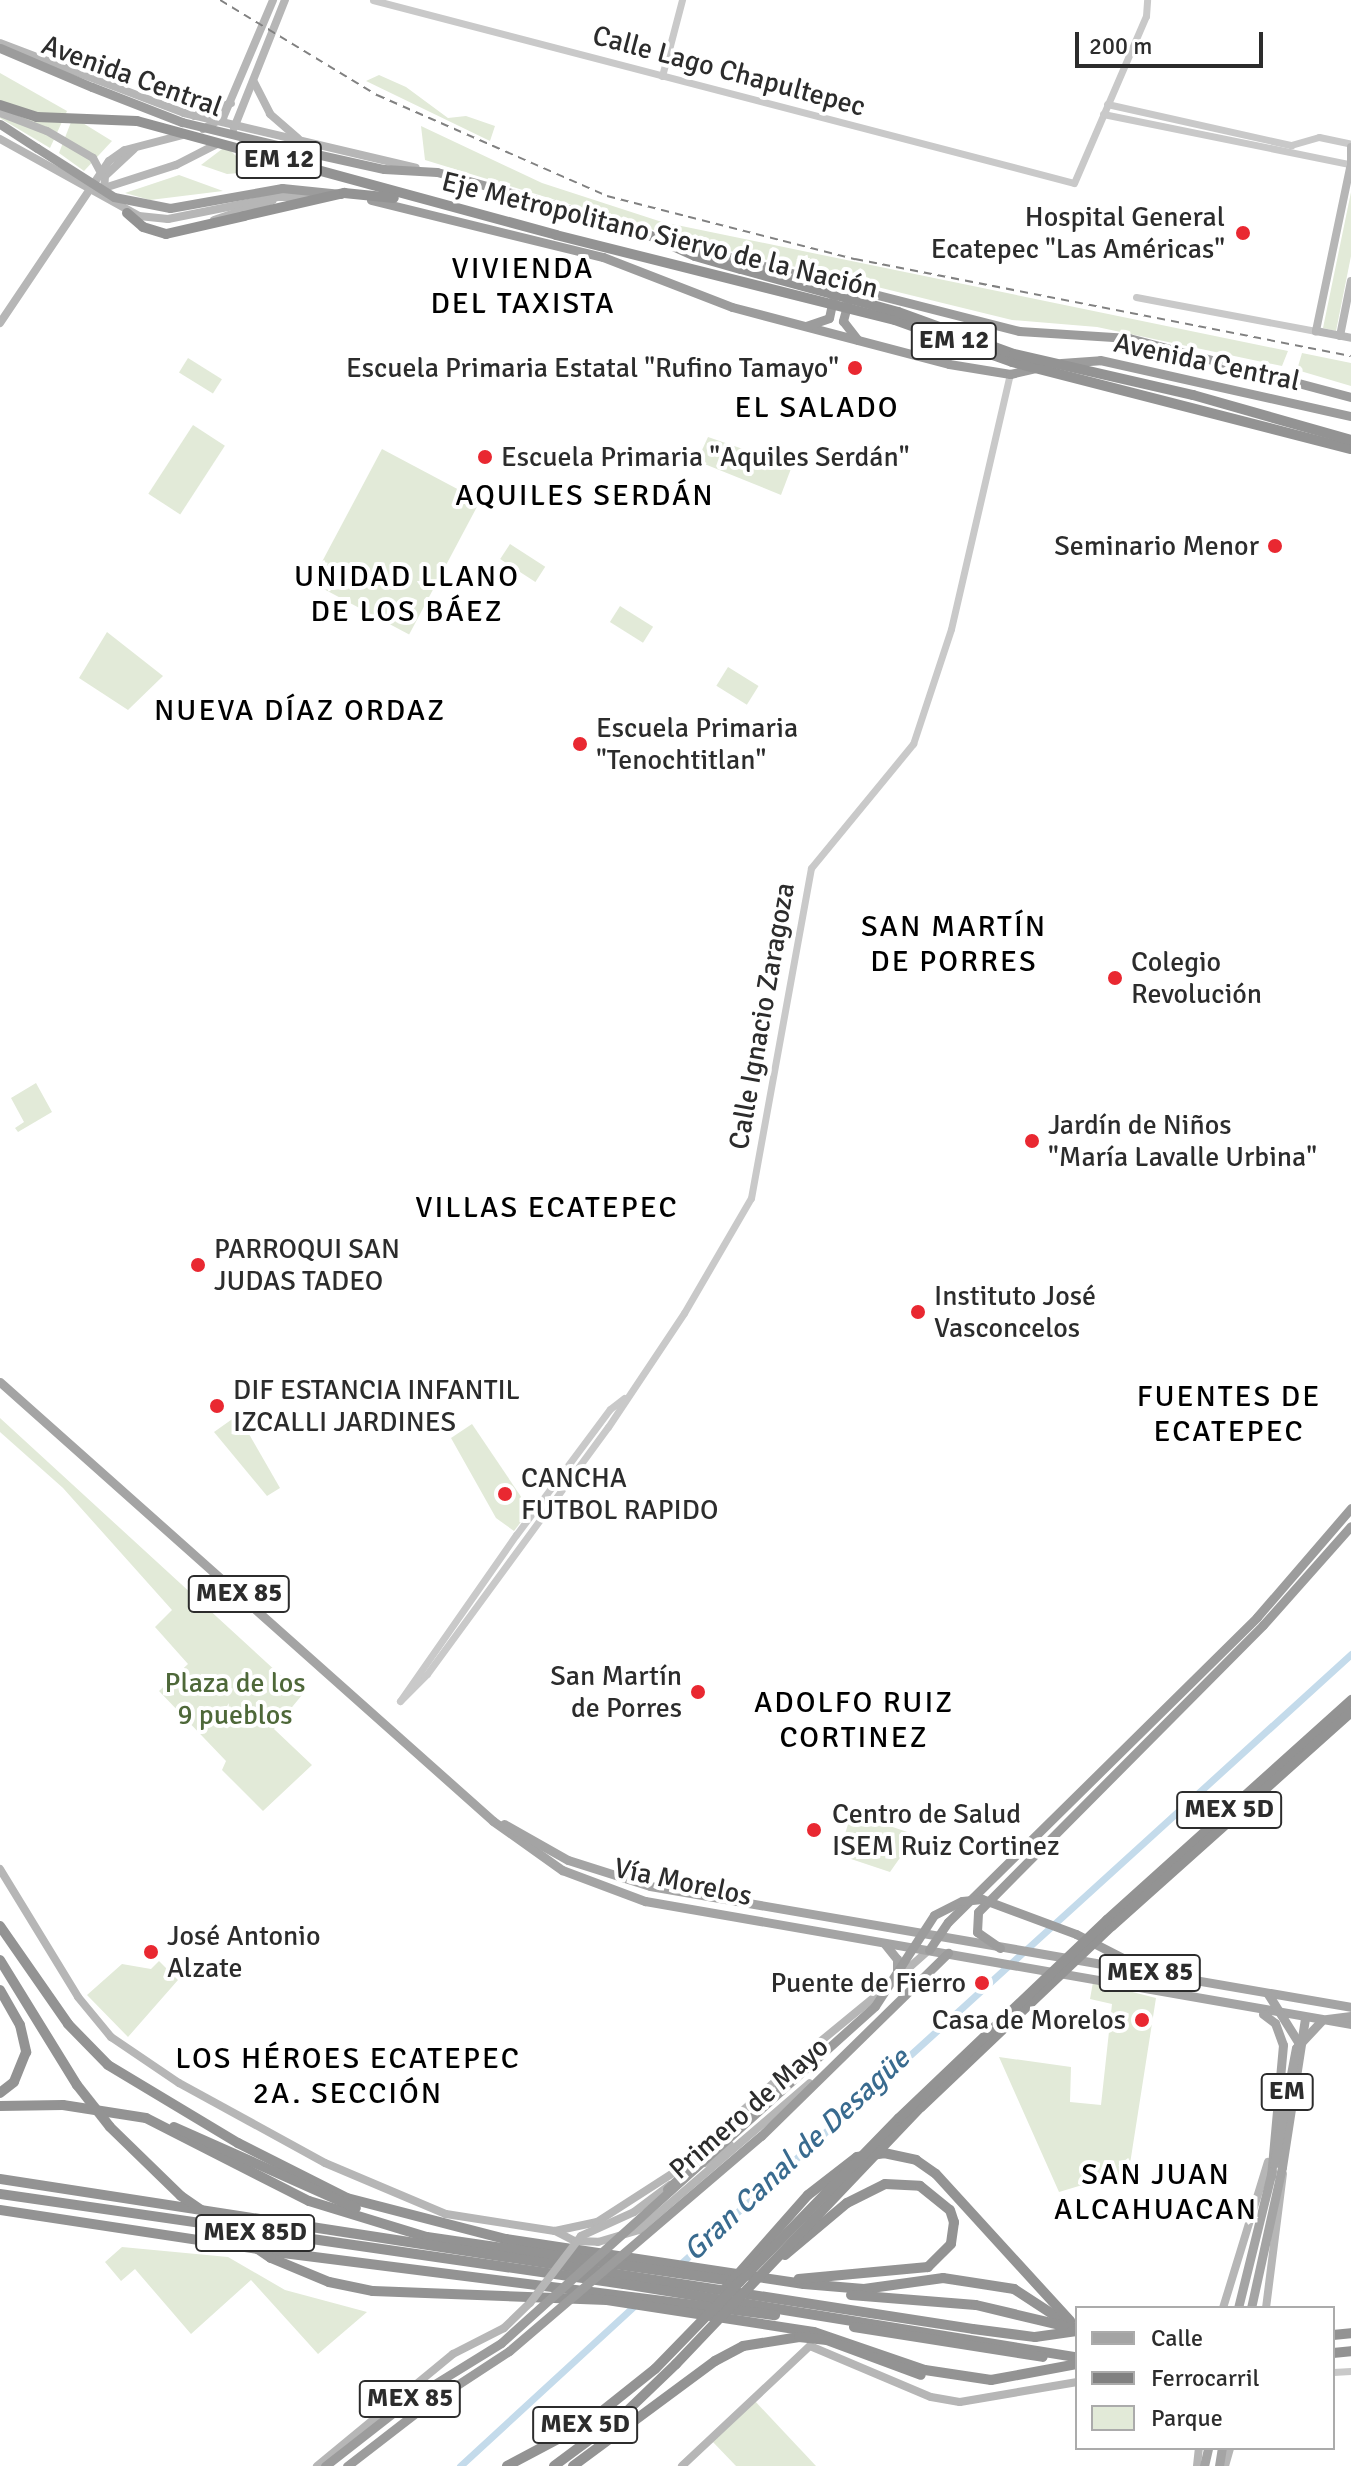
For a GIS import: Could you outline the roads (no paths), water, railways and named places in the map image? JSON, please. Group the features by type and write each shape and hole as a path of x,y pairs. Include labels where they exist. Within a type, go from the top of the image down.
{"highway":[{"name":"Avenida Central","path":"0,45 92,87 182,122 300,146 384,169 426,171 622,223 724,258 1019,331 1129,338 1351,397"},
{"name":"Eje Metropolitano Siervo de la Nación","path":"0,105 37,117 137,121 556,235 895,320 1012,362 1351,449"},
{"name":"Avenida Central","path":"0,124 114,197 170,208 282,188 351,196 603,257 705,298 860,341 1010,374 1100,360 1351,416"},
{"path":"127,213 143,227 166,234 354,192 556,235"},
{"path":"127,213 164,229 244,216"},
{"name":"Eje Metropolitano Siervo de la Nación","path":"622,223 695,256 898,312 1014,354 1193,395 1351,440"},
{"path":"802,327 825,320 834,309 832,295 820,282"},
{"path":"860,341 846,327 843,312 855,297 874,295"},
{"path":"1236,1646 1257,1617 1351,1508"},
{"path":"1000,1948 976,1929 978,1912 1351,1526"},
{"name":"Primero de Mayo","path":"929,1950 936,1936 1236,1646"},
{"name":"MEX 5D","path":"507,2466 586,2424 655,2369 899,2118 1351,1700"},
{"name":"MEX 5D","path":"554,2466 624,2414 676,2364 769,2273 921,2107 1110,1923 1351,1712"},
{"name":"MEX 85","path":"325,2466 412,2398 537,2315 615,2245 875,2006 934,1915 962,1901 982,1899 1076,1934 1152,1973"},
{"path":"0,1926 68,2024 108,2065 159,2098 347,2198 506,2239 642,2269"},
{"name":"Primero de Mayo","path":"836,2061 948,1953"},
{"path":"0,1960 77,2085 110,2127 181,2196 271,2258 329,2282 389,2293 616,2292"},
{"path":"0,1990 20,2025 26,2052 14,2082 0,2093"},
{"path":"615,2245 656,2199 779,2086 817,2045"},
{"name":"MEX 85","path":"347,2466 422,2408 545,2324 761,2136 836,2061"},
{"path":"0,2106 63,2105 147,2119 213,2141 336,2202 418,2227 506,2239"},
{"path":"147,2119 309,2201 377,2223 457,2242 688,2276 976,2305 1075,2330"},
{"path":"704,2318 743,2264 808,2195 857,2157 884,2153 916,2160 936,2174 1075,2328"},
{"name":"MEX 85D","path":"0,2179 688,2276 1020,2335 1075,2330"},
{"path":"688,2276 769,2273 841,2278 938,2262 954,2234 950,2210 932,2192 902,2183 864,2192 769,2273"},
{"name":"MEX 85D","path":"0,2194 616,2292 1075,2360"},
{"path":"0,2210 312,2257 663,2299 829,2335 901,2361 1002,2381 1057,2367"},
{"path":"769,2273 845,2289 943,2278 1014,2289 1075,2329"},
{"path":"573,2466 715,2361 771,2340 827,2340 910,2373 991,2385 1075,2361"}],"main road":[{"path":"0,323 85,190 116,155 219,122 229,106 273,0"},
{"path":"85,190 103,190 194,157 237,126 285,0"},
{"path":"0,45 193,116 300,146"},
{"path":"254,82 270,114 300,146"},
{"path":"193,116 229,106 241,114"},
{"path":"0,113 59,138 93,158 100,171"},
{"path":"193,116 201,130 194,157"},
{"path":"0,139 127,213 168,219 278,197 351,196"},
{"path":"1351,146 1350,167 1316,331 1351,338"},
{"path":"105,202 103,190 109,170 134,149"},
{"path":"214,220 278,197"},
{"path":"1340,336 1351,281"},
{"name":"MEX 85","path":"0,1382 478,1806"},
{"name":"Vía Morelos","path":"478,1806 517,1833 606,1875 1000,1948"},
{"name":"Vía Morelos","path":"478,1806 530,1850 599,1886 645,1901 1021,1965 1256,2011 1351,2024"},
{"name":"Primero de Mayo","path":"0,1869 78,1997 111,2037 179,2083 373,2187 446,2214 555,2231 575,2241 598,2242 639,2230 836,2061"},
{"path":"882,1941 897,1959 894,1981"},
{"name":"MEX 85","path":"1000,1948 1351,2007"},
{"name":"Primero de Mayo","path":"555,2231 611,2215 676,2171 929,1950"},
{"path":"1268,1993 1302,2048"},
{"path":"1256,2011 1275,2023 1283,2045 1266,2306"},
{"name":"EM","path":"1251,2306 1275,2164 1301,2037 1322,2020 1351,2016"},
{"name":"EM","path":"1238,2306 1302,2048 1305,2019"},
{"path":"817,2045 836,2044 836,2061"},
{"path":"317,2466 453,2354 504,2328 530,2303 581,2236 634,2212 763,2122"},
{"path":"1224,2306 1275,2164"},
{"path":"663,2189 676,2171"},
{"path":"682,2466 810,2346 931,2397 960,2402 1075,2382"}],"street":[{"name":"Calle Lago Chapultepec","path":"373,0 1074,183 1103,114"},
{"path":"662,76 682,0"},
{"path":"1147,0 1146,16 1103,114 1350,167"},
{"path":"1107,104 1291,145 1319,137 1351,146"},
{"path":"1136,297 1316,331"},
{"name":"Calle Ignacio Zaragoza","path":"621,1402 684,1313 751,1198 811,868 913,744 951,629 1010,374"},
{"path":"621,1402 427,1674 400,1701 621,1402"}],"waterway":[{"name":"Gran Canal de Desagüe","path":"678,2266 1351,1654"},
{"name":"Gran Canal de Desagüe","path":"460,2466 636,2304"}],"railway":[{"path":"220,0 377,95 607,196 855,259 1351,356"}],"place":[{"name":"Hospital General Ecatepec \"Las Américas\"","path":"1243,233"},
{"name":"Escuela Primaria Estatal \"Rufino Tamayo\"","path":"855,368"},
{"name":"Escuela Primaria \"Aquiles Serdán\"","path":"485,457"},
{"name":"Seminario Menor","path":"1275,546"},
{"name":"Escuela Primaria \"Tenochtitlan\"","path":"580,744"},
{"name":"Colegio Revolución","path":"1115,978"},
{"name":"Jardín de Niños \"María Lavalle Urbina\"","path":"1032,1141"},
{"name":"PARROQUI SAN JUDAS TADEO","path":"198,1265"},
{"name":"Instituto José Vasconcelos","path":"918,1312"},
{"name":"DIF ESTANCIA INFANTIL IZCALLI JARDINES","path":"217,1406"},
{"name":"CANCHA FUTBOL RAPIDO","path":"505,1494"},
{"name":"San Martín de Porres","path":"698,1692"},
{"name":"Centro de Salud ISEM Ruiz Cortinez","path":"814,1830"},
{"name":"José Antonio Alzate","path":"151,1952"},
{"name":"Puente de Fierro","path":"982,1983"},
{"name":"Casa de Morelos","path":"1142,2020"}],"district":[{"name":"VIVIENDA DEL TAXISTA","path":"523,286"},
{"name":"EL SALADO","path":"817,408"},
{"name":"AQUILES SERDÁN","path":"585,496"},
{"name":"UNIDAD LLANO DE LOS BÁEZ","path":"407,594"},
{"name":"NUEVA DÍAZ ORDAZ","path":"300,711"},
{"name":"SAN MARTÍN DE PORRES","path":"954,944"},
{"name":"VILLAS ECATEPEC","path":"547,1208"},
{"name":"FUENTES DE ECATEPEC","path":"1229,1414"},
{"name":"ADOLFO RUIZ CORTINEZ","path":"854,1720"},
{"name":"LOS HÉROES ECATEPEC 2A. SECCIÓN","path":"348,2076"},
{"name":"SAN JUAN ALCAHUACAN","path":"1156,2192"}],"park label":[{"name":"Plaza de los 9 pueblos","path":"235,1699"}]}
